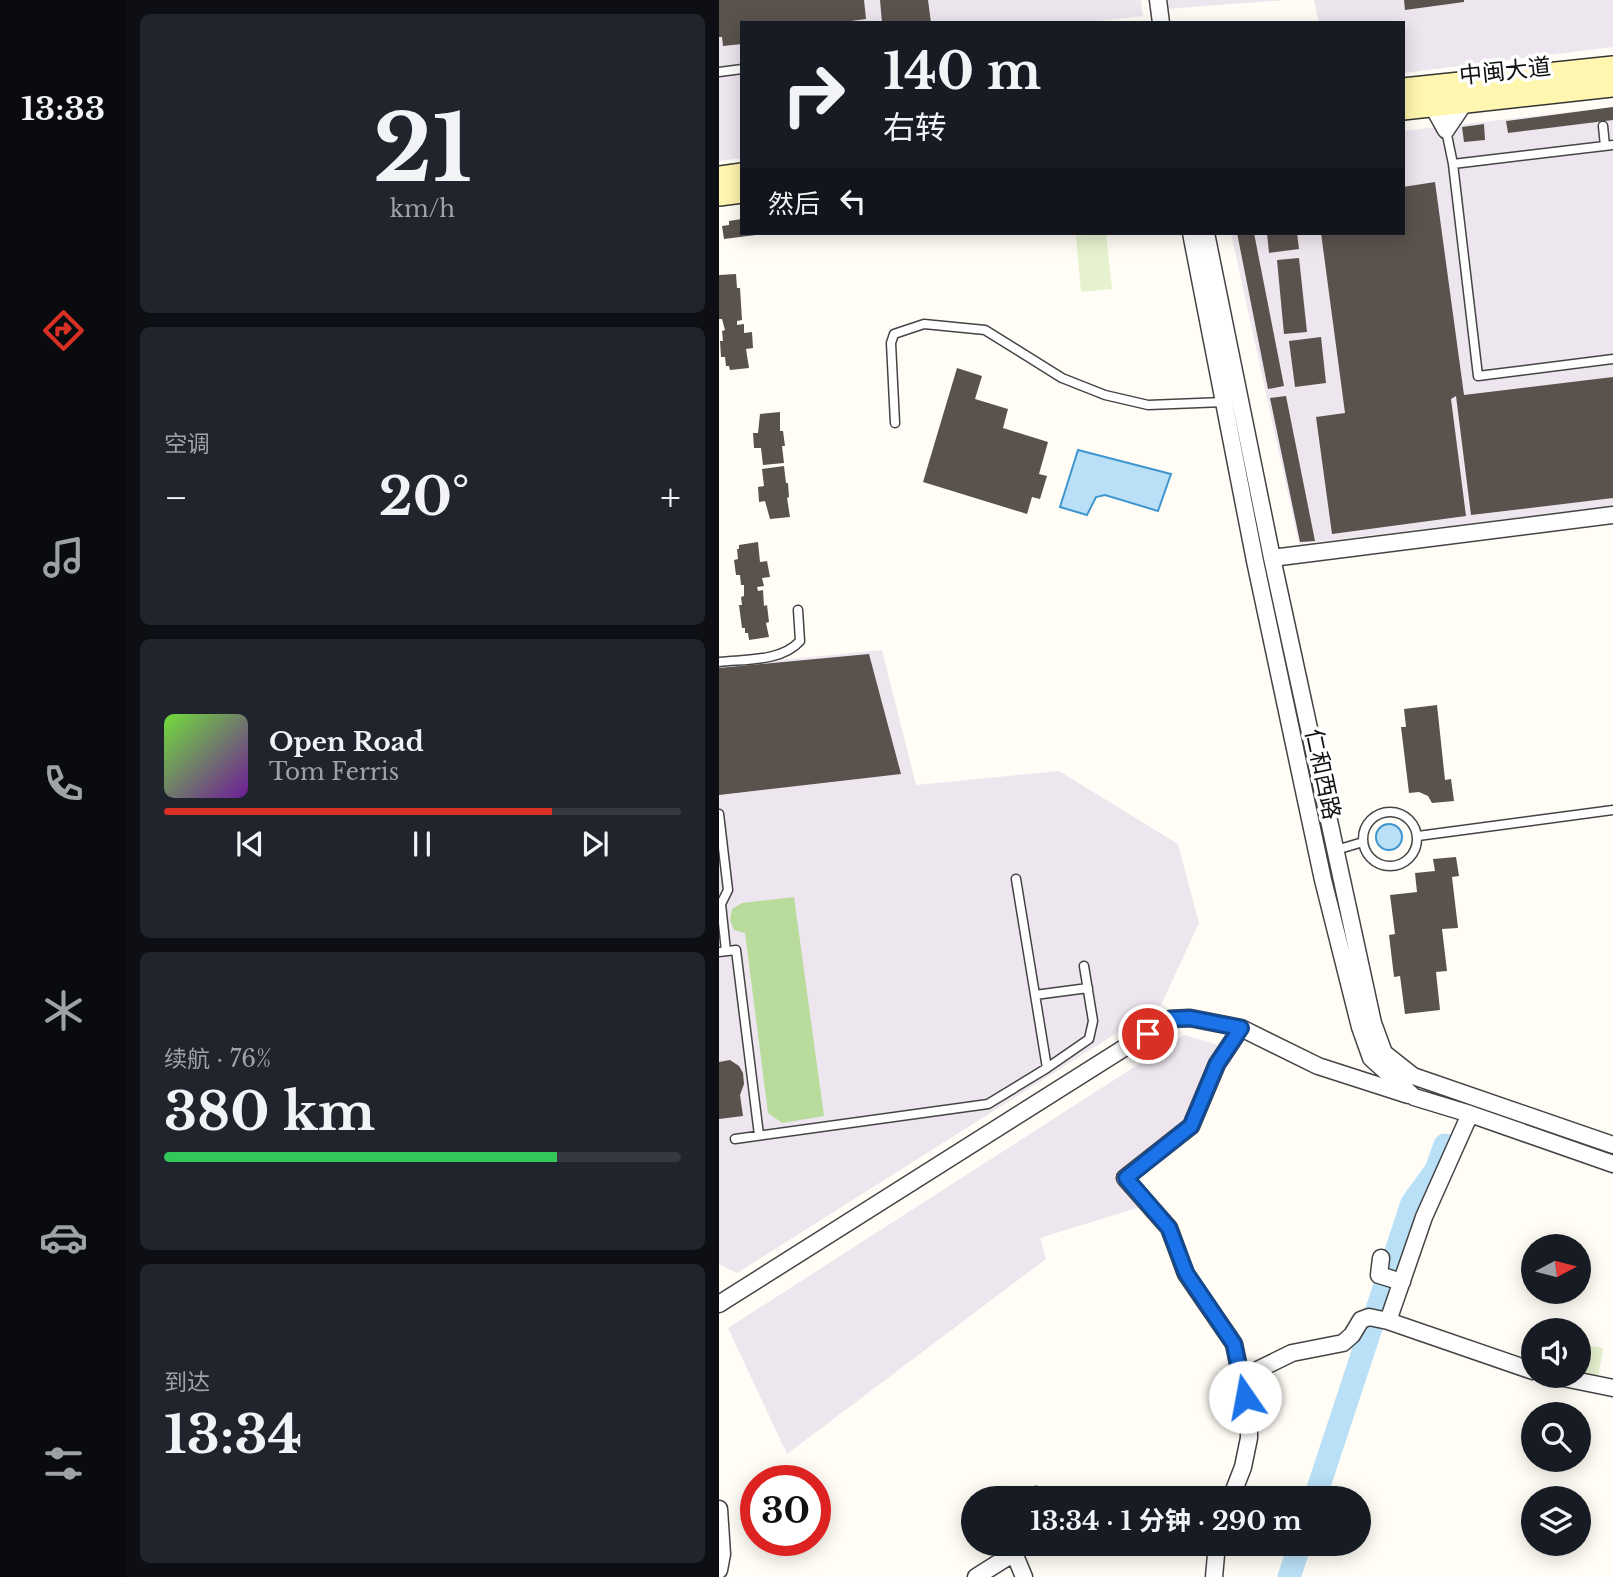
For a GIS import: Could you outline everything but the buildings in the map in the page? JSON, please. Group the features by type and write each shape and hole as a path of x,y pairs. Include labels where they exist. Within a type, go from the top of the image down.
{"main road":[{"name":"中闽大道","path":"1405,89 1613,67"},
{"name":"中闽大道","path":"1405,109 1613,86"},
{"path":"719,177 740,174"},
{"path":"719,195 740,192"}],"street":[{"path":"1158,0 1161,21"},
{"path":"1432,105 1446,130 1465,102"},
{"name":"仁和西路","path":"1191,235 1255,561 1323,880 1360,1027 1371,1058 1414,1097 1613,1164"},
{"name":"仁和西路","path":"1206,235 1340,874 1373,1023 1384,1053 1413,1076 1613,1146"},
{"path":"1272,558 1613,515"},
{"path":"1323,880 1340,874"},
{"path":"719,1304 1170,1019 1190,1018 1241,1028 1319,1066 1414,1097"},
{"path":"1236,1486 1249,1438 1249,1416 1234,1344 1186,1273 1169,1228 1126,1178 1191,1126 1217,1064 1241,1028"},
{"path":"1380,1319 1400,1281 1424,1217 1470,1114"},
{"path":"1382,1258 1379,1275 1400,1281"},
{"path":"1241,1378 1292,1353 1343,1343 1352,1335 1361,1320 1380,1319 1521,1367"},
{"path":"1591,1384 1613,1388"},
{"path":"719,1509 722,1543 719,1569 734,1577"},
{"path":"976,1577 1006,1556"},
{"path":"1019,1556 1025,1577"},
{"path":"1214,1577 1216,1556"}],"lane":[{"path":"719,72 740,69"},
{"path":"1453,164 1609,145 1603,126"},
{"path":"1446,130 1453,164 1478,376 1613,359"},
{"path":"895,422 891,343 894,334 924,324 985,330 1062,377 1105,395 1148,405 1224,402"},
{"path":"719,662 779,655 792,650 799,641 798,610"},
{"path":"1418,836 1613,810"},
{"path":"1383,812 1402,814 1410,819 1418,836 1414,853 1401,864 1393,866 1376,862 1365,849 1363,842 1368,822 1383,812"},
{"path":"719,814 728,890 721,904 723,952 736,950 759,1135"},
{"path":"1335,850 1363,842"},
{"path":"1016,879 1047,1068"},
{"path":"735,1139 988,1104 1089,1039 1093,1021 1084,966"},
{"path":"1035,995 1088,988"}],"shaded area":[{"path":"719,0 1141,0 1143,16 1098,21 740,21 740,158 719,161"},
{"path":"1165,0 1286,0 1166,9"},
{"path":"1314,0 1613,0 1613,47 1405,73 1405,21 1319,21"},
{"path":"1613,107 1613,506 1299,544 1231,235 1405,235 1405,131"},
{"path":"882,650 916,785 1059,771 1178,844 1199,923 1161,1005 737,1273 719,1264 719,666"},
{"path":"1184,1035 1222,1046 1179,1127 1118,1179 1140,1207 1040,1238 1046,1259 787,1454 728,1328"}],"green space":[{"path":"1106,235 1112,289 1081,292 1076,236"},
{"path":"794,897 824,1116 782,1123 768,1113 745,933 734,930 730,920 732,909 742,903"},
{"path":"1591,1346 1603,1348 1598,1377 1591,1376"}],"water":[{"path":"1078,450 1171,474 1158,511 1105,495 1096,497 1087,515 1060,507"},
{"path":"1389,824 1398,828 1402,837 1398,846 1389,850 1380,846 1376,837 1380,828"}],"waterway":[{"path":"1319,1486 1412,1203 1436,1170 1445,1145"},
{"path":"1289,1577 1296,1556"}],"route":[{"path":"1148,1034 1170,1019 1190,1018 1241,1028 1217,1064 1191,1126 1126,1178 1169,1228 1186,1273 1234,1344 1245,1397"}]}
